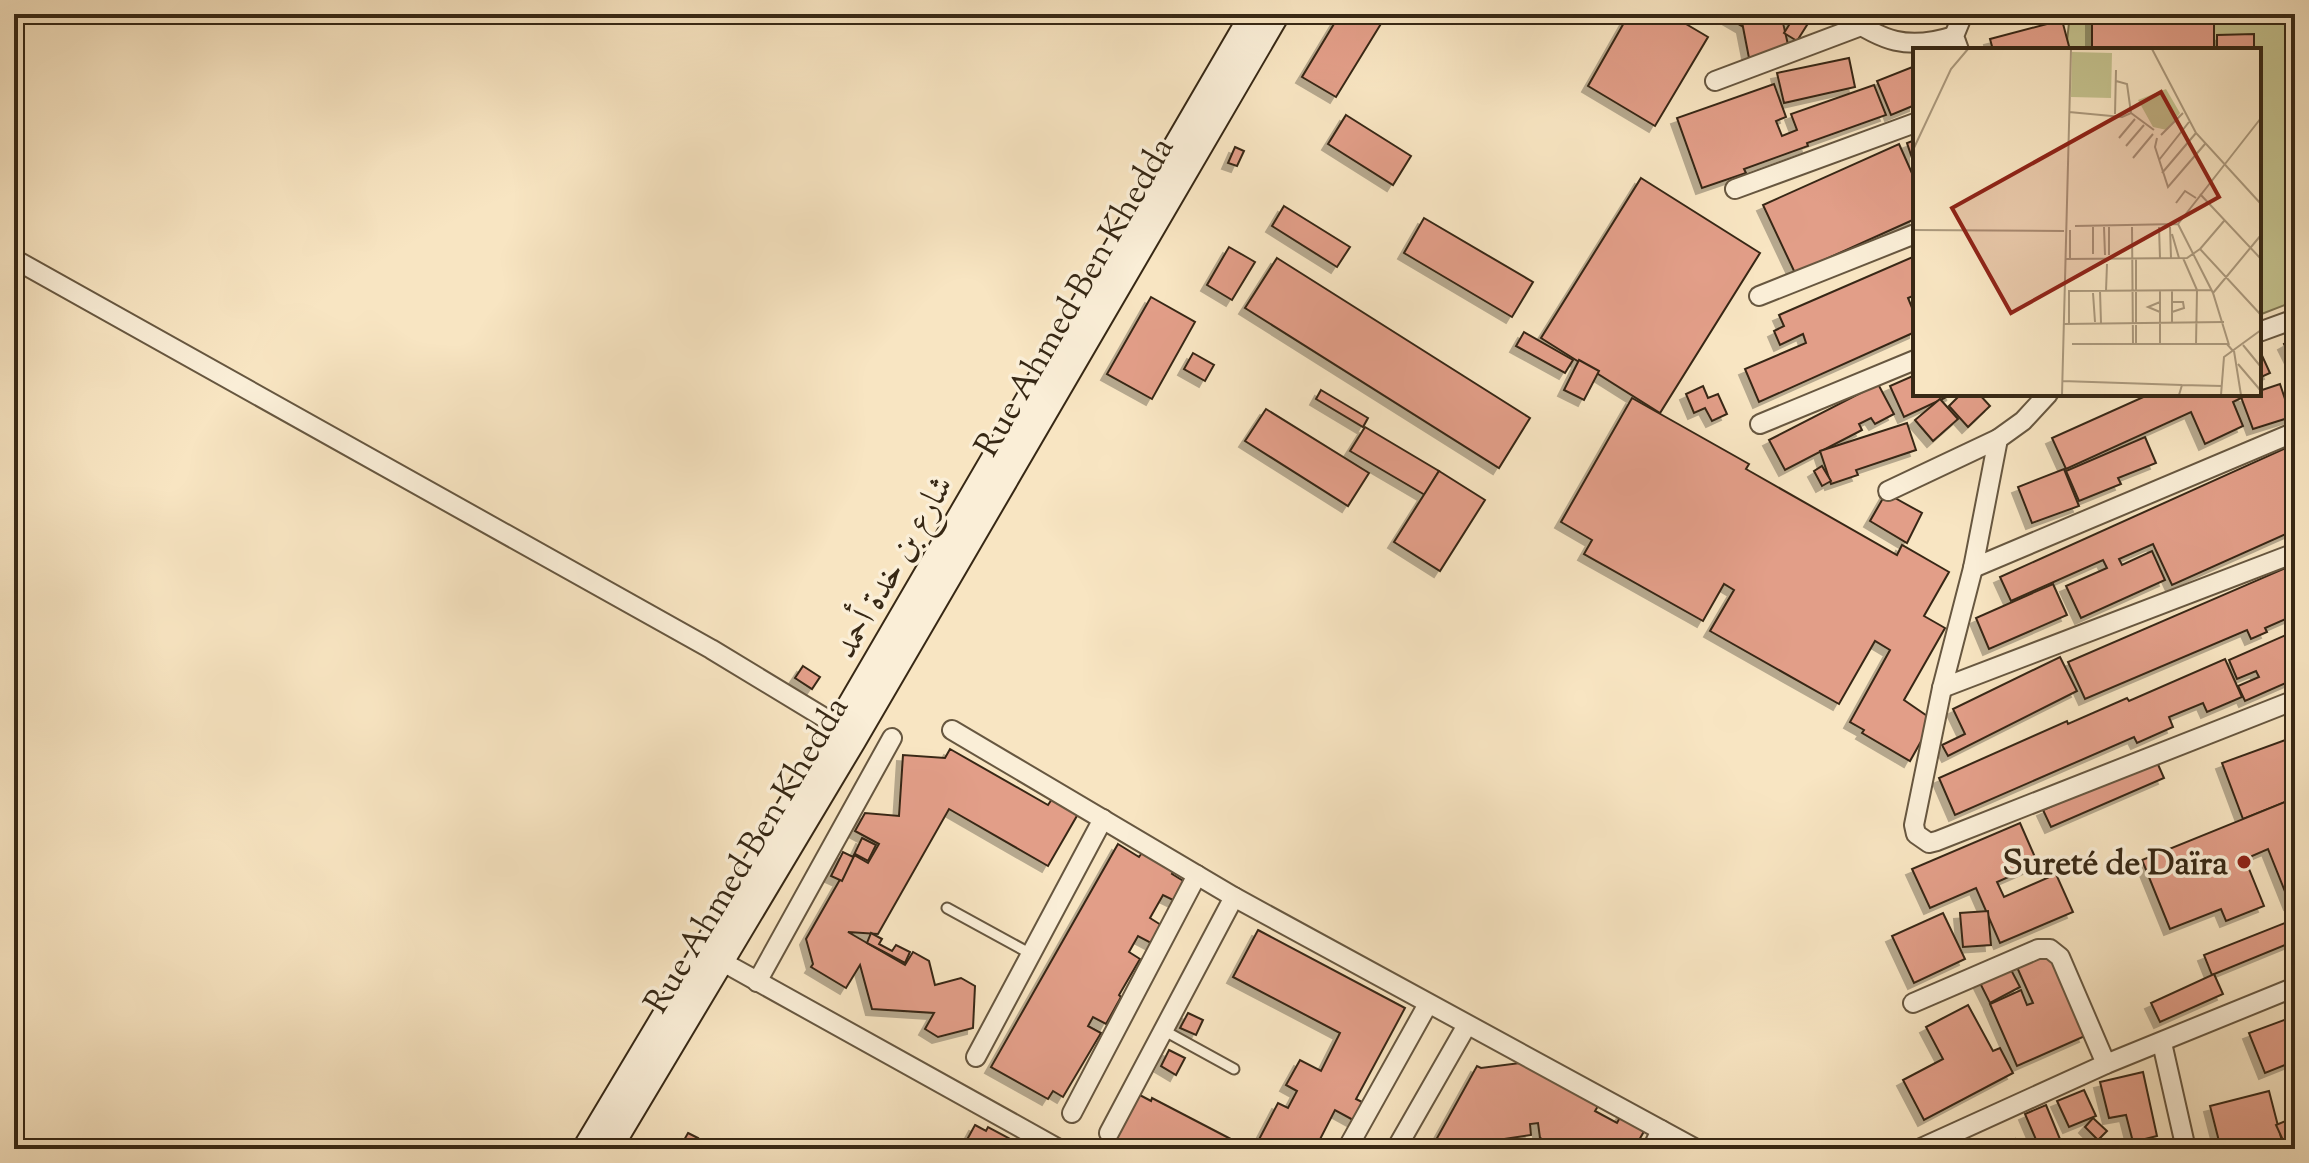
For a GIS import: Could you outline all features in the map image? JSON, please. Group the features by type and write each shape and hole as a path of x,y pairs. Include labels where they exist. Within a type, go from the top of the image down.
{"main road":[{"name":"شارع بن خدة أحمد","path":"585,1149 838,726 1253,14"},
{"name":"Rue Ahmed Ben Khedda","path":"609,1149 853,741 1277,14"}],"street":[{"path":"1843,14 1879,36 1902,43 1956,43 1963,14"},
{"path":"1715,81 1861,26"},
{"path":"1735,189 1913,124"},
{"path":"1759,296 1913,235"},
{"path":"14,259 711,649 838,726"},
{"path":"2261,331 2295,319"},
{"path":"1760,424 1913,361"},
{"path":"1888,491 1998,439 2023,421 2046,396"},
{"path":"1973,568 2295,432"},
{"path":"1998,439 1973,568 1942,688 1914,825 1916,834 1929,843 2295,700"},
{"path":"1942,688 2295,553"},
{"path":"952,730 1234,897 1696,1149"},
{"path":"757,982 892,738"},
{"path":"976,1057 1103,819"},
{"path":"1072,1113 1197,875"},
{"path":"1109,1133 1234,897"},
{"path":"1913,1003 2038,949 2050,949 2060,957 2106,1064"},
{"path":"721,961 1059,1149"},
{"path":"1919,1149 2106,1064 2295,987"},
{"path":"1347,1149 1428,1004"},
{"path":"1396,1149 1467,1025"},
{"path":"2162,1043 2186,1149"},
{"path":"1652,1149 1661,1130"}],"lane":[{"path":"947,908 1031,954"},
{"path":"1163,1030 1234,1069"}],"shaded area":[{"path":"2070,14 2295,14 2295,301 2261,314 2261,48 2066,48"}],"building":[{"path":"1340,14 1387,14 1336,97 1302,77"},
{"path":"1629,14 1669,14 1708,37 1655,126 1588,86"},
{"path":"1721,14 1753,14 1745,28"},
{"path":"1781,14 1789,49 1749,58 1742,22"},
{"path":"2092,15 2214,15 2214,48 2092,48"},
{"path":"1794,17 1807,25 1797,41 1784,33"},
{"path":"2062,20 2069,48 1992,48 1990,39"},
{"path":"2254,34 2254,48 2217,48 2217,35"},
{"path":"1849,58 1855,87 1784,103 1777,73"},
{"path":"1913,67 1913,106 1891,115 1877,81"},
{"path":"1774,84 1786,117 1776,121 1782,136 1797,130 1791,114 1874,85 1886,115 1807,143 1808,146 1744,169 1746,173 1702,188 1677,118"},
{"path":"1346,115 1411,156 1393,185 1328,144"},
{"path":"1913,141 1913,161 1907,143"},
{"path":"1899,144 1913,176 1913,220 1795,273 1763,205"},
{"path":"1235,147 1244,151 1237,166 1228,163"},
{"path":"1641,178 1760,253 1660,413 1541,338"},
{"path":"1284,206 1350,247 1337,267 1272,226"},
{"path":"1424,218 1533,282 1512,317 1404,253"},
{"path":"1229,247 1255,262 1232,300 1207,285"},
{"path":"1913,257 1913,296 1908,298 1913,310 1913,333 1759,402 1745,369 1806,343 1803,334 1780,345 1774,331 1784,326 1779,315"},
{"path":"1277,258 1530,418 1499,468 1245,308"},
{"path":"1151,297 1195,322 1152,399 1107,374"},
{"path":"1524,332 1573,360 1565,373 1516,346"},
{"path":"2295,338 2295,366 2284,344"},
{"path":"1193,353 1214,365 1205,381 1184,369"},
{"path":"2261,353 2270,373 2261,377"},
{"path":"1579,360 1599,371 1584,400 1564,390"},
{"path":"1913,376 1913,396 1949,396 1904,417 1890,386"},
{"path":"1878,384 1894,414 1875,424 1871,418 1859,424 1862,430 1785,470 1769,440"},
{"path":"2280,384 2291,417 2253,429 2241,397 2261,396 2261,390"},
{"path":"1703,386 1708,398 1718,394 1727,414 1712,421 1705,408 1694,413 1686,394"},
{"path":"1321,390 1368,418 1363,427 1316,399"},
{"path":"1959,396 1981,396 1990,406 1968,427 1949,406"},
{"path":"2146,396 2245,396 2233,402 2243,426 2205,444 2191,412 2066,469 2052,438"},
{"path":"1632,398 1749,464 1746,469 1897,555 1902,545 1949,572 1924,616 1945,628 1904,700 1933,720 1910,761 1862,733 1864,730 1850,722 1890,650 1875,641 1839,704 1710,631 1734,590 1724,584 1703,621 1584,554 1592,540 1561,522"},
{"path":"1940,399 1958,419 1933,441 1915,420"},
{"path":"1266,409 1369,473 1348,506 1245,441"},
{"path":"1907,423 1916,450 1856,470 1858,475 1831,484 1820,451"},
{"path":"1365,427 1439,471 1425,495 1350,451"},
{"path":"2145,437 2156,463 2118,478 2121,484 2079,501 2066,471"},
{"path":"2295,444 2295,530 2172,585 2153,544 2119,559 2122,565 2152,551 2165,580 2081,618 2066,586 2107,568 2103,560 2011,601 2000,577"},
{"path":"1822,466 1831,481 1822,486 1814,471"},
{"path":"2064,469 2079,506 2032,523 2018,487"},
{"path":"1439,471 1485,500 1440,571 1394,542"},
{"path":"1886,493 1922,513 1907,543 1870,521"},
{"path":"2295,564 2295,615 2265,628 2267,632 2251,639 2247,630 2085,699 2068,662"},
{"path":"2053,584 2067,615 1989,649 1976,618"},
{"path":"2295,631 2295,679 2245,701 2238,686 2259,677 2256,671 2237,679 2229,660"},
{"path":"2060,657 2077,691 1948,756 1942,745 1965,734 1953,709"},
{"path":"2225,659 2242,697 2207,712 2203,703 2169,717 2173,727 2137,743 2134,737 1955,815 1939,778 2067,721 2068,724 2127,698 2129,701"},
{"path":"803,666 820,677 812,689 795,678"},
{"path":"2288,739 2295,756 2295,798 2243,819 2222,763"},
{"path":"950,749 1048,805 1052,799 1078,814 1048,866 949,809 878,934 848,932 905,965 913,952 929,961 935,985 961,978 975,986 973,1028 938,1037 925,1029 934,1013 872,1009 860,965 846,988 811,967 813,964 806,939 854,855 868,863 879,844 855,831 865,813 899,816 903,755 945,758"},
{"path":"2156,760 2164,778 2051,827 2043,810"},
{"path":"2295,798 2295,902 2290,904 2268,849 2245,859 2264,906 2226,921 2221,909 2170,929 2142,860"},
{"path":"2020,823 2038,864 1997,882 2004,897 2056,874 2073,912 2000,943 1976,888 1930,908 1912,869"},
{"path":"862,838 876,845 868,861 855,854 842,881 831,876 843,852 853,857"},
{"path":"1118,844 1139,857 1144,850 1175,868 1172,874 1185,882 1175,901 1163,895 1150,918 1161,925 1151,943 1138,936 1129,952 1140,959 1106,1024 1093,1017 1088,1026 1101,1033 1063,1097 1053,1091 1048,1099 991,1067"},
{"path":"1988,911 1991,945 1963,947 1960,913"},
{"path":"1943,913 1965,959 1914,983 1892,936"},
{"path":"2295,919 2295,941 2212,975 2204,955"},
{"path":"1258,930 1405,1008 1356,1099 1364,1103 1355,1121 1335,1110 1315,1149 1254,1149 1278,1103 1288,1108 1297,1091 1286,1085 1300,1060 1321,1071 1340,1033 1233,977"},
{"path":"871,933 882,939 879,944 892,951 896,945 910,952 905,963 867,943"},
{"path":"2048,952 2085,1036 2017,1066 1990,1004 2021,990 2027,1005 2033,1003 2016,965"},
{"path":"2009,966 2020,987 1990,1003 1979,981"},
{"path":"2214,974 2223,994 2160,1022 2151,1003"},
{"path":"1968,1005 1993,1051 2000,1048 2013,1073 1924,1120 1903,1080 1943,1059 1926,1027"},
{"path":"1188,1013 1203,1020 1196,1035 1180,1028"},
{"path":"2295,1016 2295,1061 2265,1073 2249,1033"},
{"path":"1169,1050 1185,1058 1176,1075 1161,1066"},
{"path":"1520,1063 1598,1106 1595,1111 1617,1123 1623,1112 1647,1126 1634,1149 1560,1149 1540,1138 1538,1123 1530,1124 1531,1135 1498,1140 1493,1149 1431,1149 1477,1066"},
{"path":"2143,1072 2157,1136 2133,1142 2126,1115 2109,1118 2100,1082"},
{"path":"2084,1090 2096,1116 2069,1127 2057,1101"},
{"path":"2269,1091 2284,1149 2221,1149 2210,1106"},
{"path":"1136,1093 1151,1101 1152,1098 1250,1149 1134,1149 1112,1137"},
{"path":"2046,1105 2062,1144 2051,1149 2040,1149 2025,1114"},
{"path":"2295,1117 2295,1148 2287,1149 2276,1125"},
{"path":"2093,1118 2107,1131 2098,1140 2085,1127"},
{"path":"975,1125 986,1131 988,1127 1029,1149 966,1149 963,1147"},
{"path":"688,1133 698,1138 692,1149 679,1149"},
{"path":"2015,1139 2019,1149 1987,1149"}],"place":[{"name":"Sureté de Daïra","path":"2244,862"}]}
